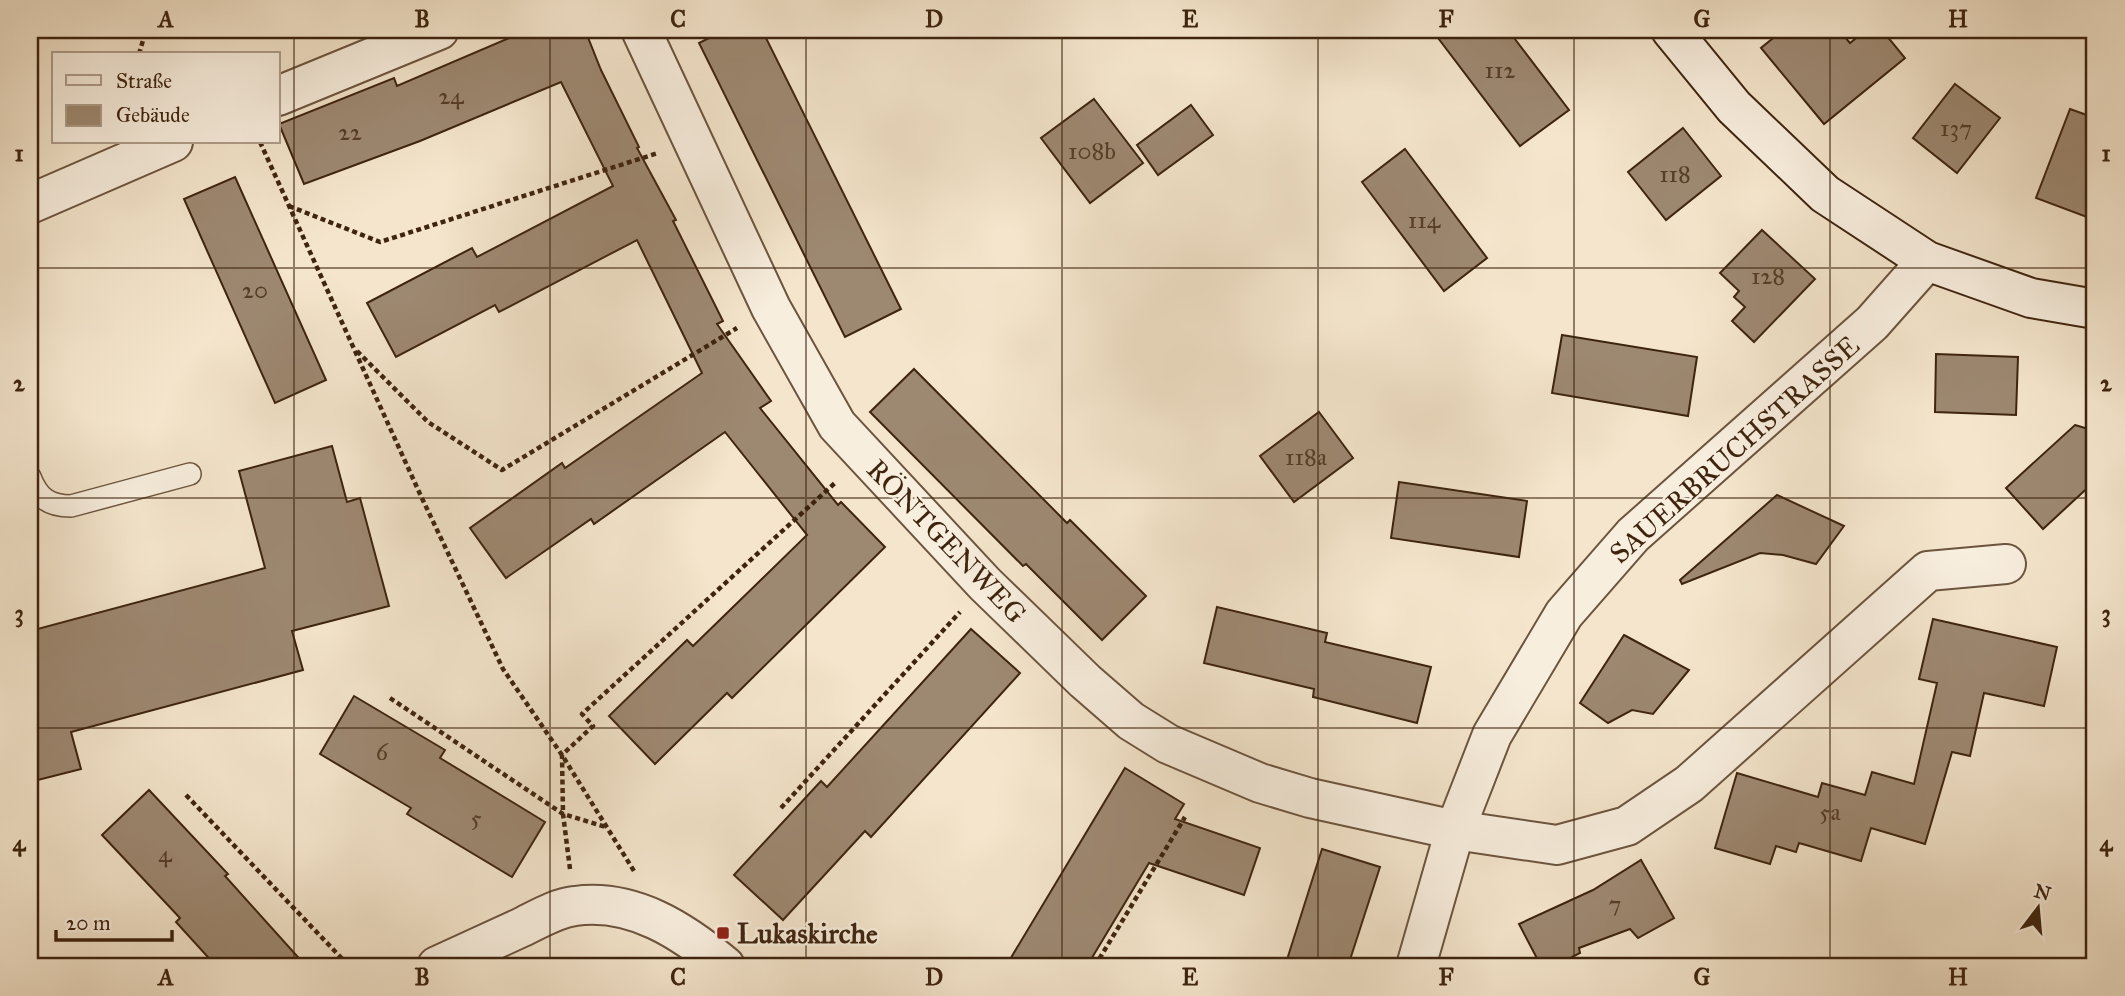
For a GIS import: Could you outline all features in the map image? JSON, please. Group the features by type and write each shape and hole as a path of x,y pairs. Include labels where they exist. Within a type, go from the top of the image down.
{"street":[{"path":"280,95 439,30"},
{"name":"RÖNTGENWEG","path":"641,30 771,308 837,425 985,584 1085,681 1131,721 1168,744 1259,783 1310,798 1455,830"},
{"path":"1671,30 1734,107 1825,194 1927,261 2031,298 2095,309"},
{"path":"30,204 168,144"},
{"name":"SAUERBRUCHSTRASSE","path":"1416,966 1455,830 1492,735 1564,614 1633,535 1872,323 1927,261"},
{"path":"1455,830 1557,845 1627,826 1689,784 1928,571 2006,565"},
{"path":"437,966 562,910 619,907 668,924 725,966"}],"lane":[{"path":"30,477 35,491 45,501 59,506 71,506 190,474"}],"path":[{"path":"140,52 146,30"},
{"path":"289,205 380,242 692,142"},
{"path":"261,144 503,669 562,755 668,924"},
{"path":"353,346 428,422 502,470 771,308"},
{"path":"562,910 562,755 593,726 582,714 816,499"},
{"path":"781,808 985,584"},
{"path":"390,698 563,814 606,827"},
{"path":"186,794 349,966"},
{"path":"1095,966 1185,817"}],"building":[{"path":"528,30 585,30 601,70 639,147 637,148 676,220 673,221 723,321 717,324 771,401 760,408 838,505 841,502 885,547 732,698 727,693 655,764 609,716 687,640 693,646 807,535 725,432 594,524 591,519 506,578 470,528 562,463 565,468 702,373 637,240 499,312 495,305 396,357 367,303 472,248 477,257 613,186 561,82 420,141 304,184 280,124 394,78 397,86"},
{"path":"725,30 762,30 901,309 845,337 699,43"},
{"path":"1432,30 1508,30 1569,110 1520,146"},
{"path":"1783,30 1839,30 1850,43 1866,30 1882,30 1905,58 1824,124 1761,48"},
{"path":"1955,84 2000,118 1957,173 1913,138"},
{"path":"1094,99 1143,163 1090,203 1041,138"},
{"path":"1191,105 1213,135 1158,175 1137,145"},
{"path":"2070,109 2095,118 2095,220 2036,198"},
{"path":"1683,128 1721,176 1666,220 1628,172"},
{"path":"1405,149 1487,258 1444,291 1362,182"},
{"path":"235,177 326,380 275,403 184,199"},
{"path":"1762,230 1815,279 1754,342 1732,321 1745,307 1734,297 1739,291 1720,273"},
{"path":"1562,335 1697,357 1688,416 1552,393"},
{"path":"1936,354 2018,357 2016,415 1935,412"},
{"path":"914,369 1067,523 1070,520 1146,596 1102,640 1026,564 1023,566 870,412"},
{"path":"1319,412 1353,458 1294,502 1260,456"},
{"path":"2075,425 2095,431 2095,481 2043,529 2006,488"},
{"path":"332,446 347,502 360,498 389,606 292,631 303,670 71,732 81,769 30,782 30,631 265,568 239,471"},
{"path":"1399,482 1527,501 1519,557 1391,538"},
{"path":"1777,495 1844,526 1816,564 1783,555 1760,553 1682,584 1680,580"},
{"path":"1217,607 1327,633 1325,642 1431,667 1417,723 1313,697 1314,689 1204,663"},
{"path":"1933,619 2057,647 2044,706 1984,693 1970,756 1952,752 1925,844 1871,828 1861,861 1799,843 1796,852 1776,846 1770,864 1715,848 1737,773 1818,797 1822,783 1865,795 1872,772 1914,784 1937,683 1919,679"},
{"path":"971,629 1020,673 871,837 865,831 783,920 734,875 821,781 827,787"},
{"path":"1624,635 1689,670 1653,714 1632,710 1608,723 1580,703"},
{"path":"354,696 445,750 440,758 545,822 512,877 407,814 411,808 320,754"},
{"path":"1125,768 1184,804 1175,819 1260,848 1244,895 1149,863 1087,966 1006,966"},
{"path":"149,790 228,874 225,876 306,966 216,966 176,922 180,918 102,835"},
{"path":"1322,849 1380,867 1348,966 1285,966"},
{"path":"1641,860 1674,918 1638,938 1630,929 1579,948 1580,953 1555,966 1541,966 1519,924 1593,890"}],"place":[{"name":"Lukaskirche","path":"723,933"}]}
